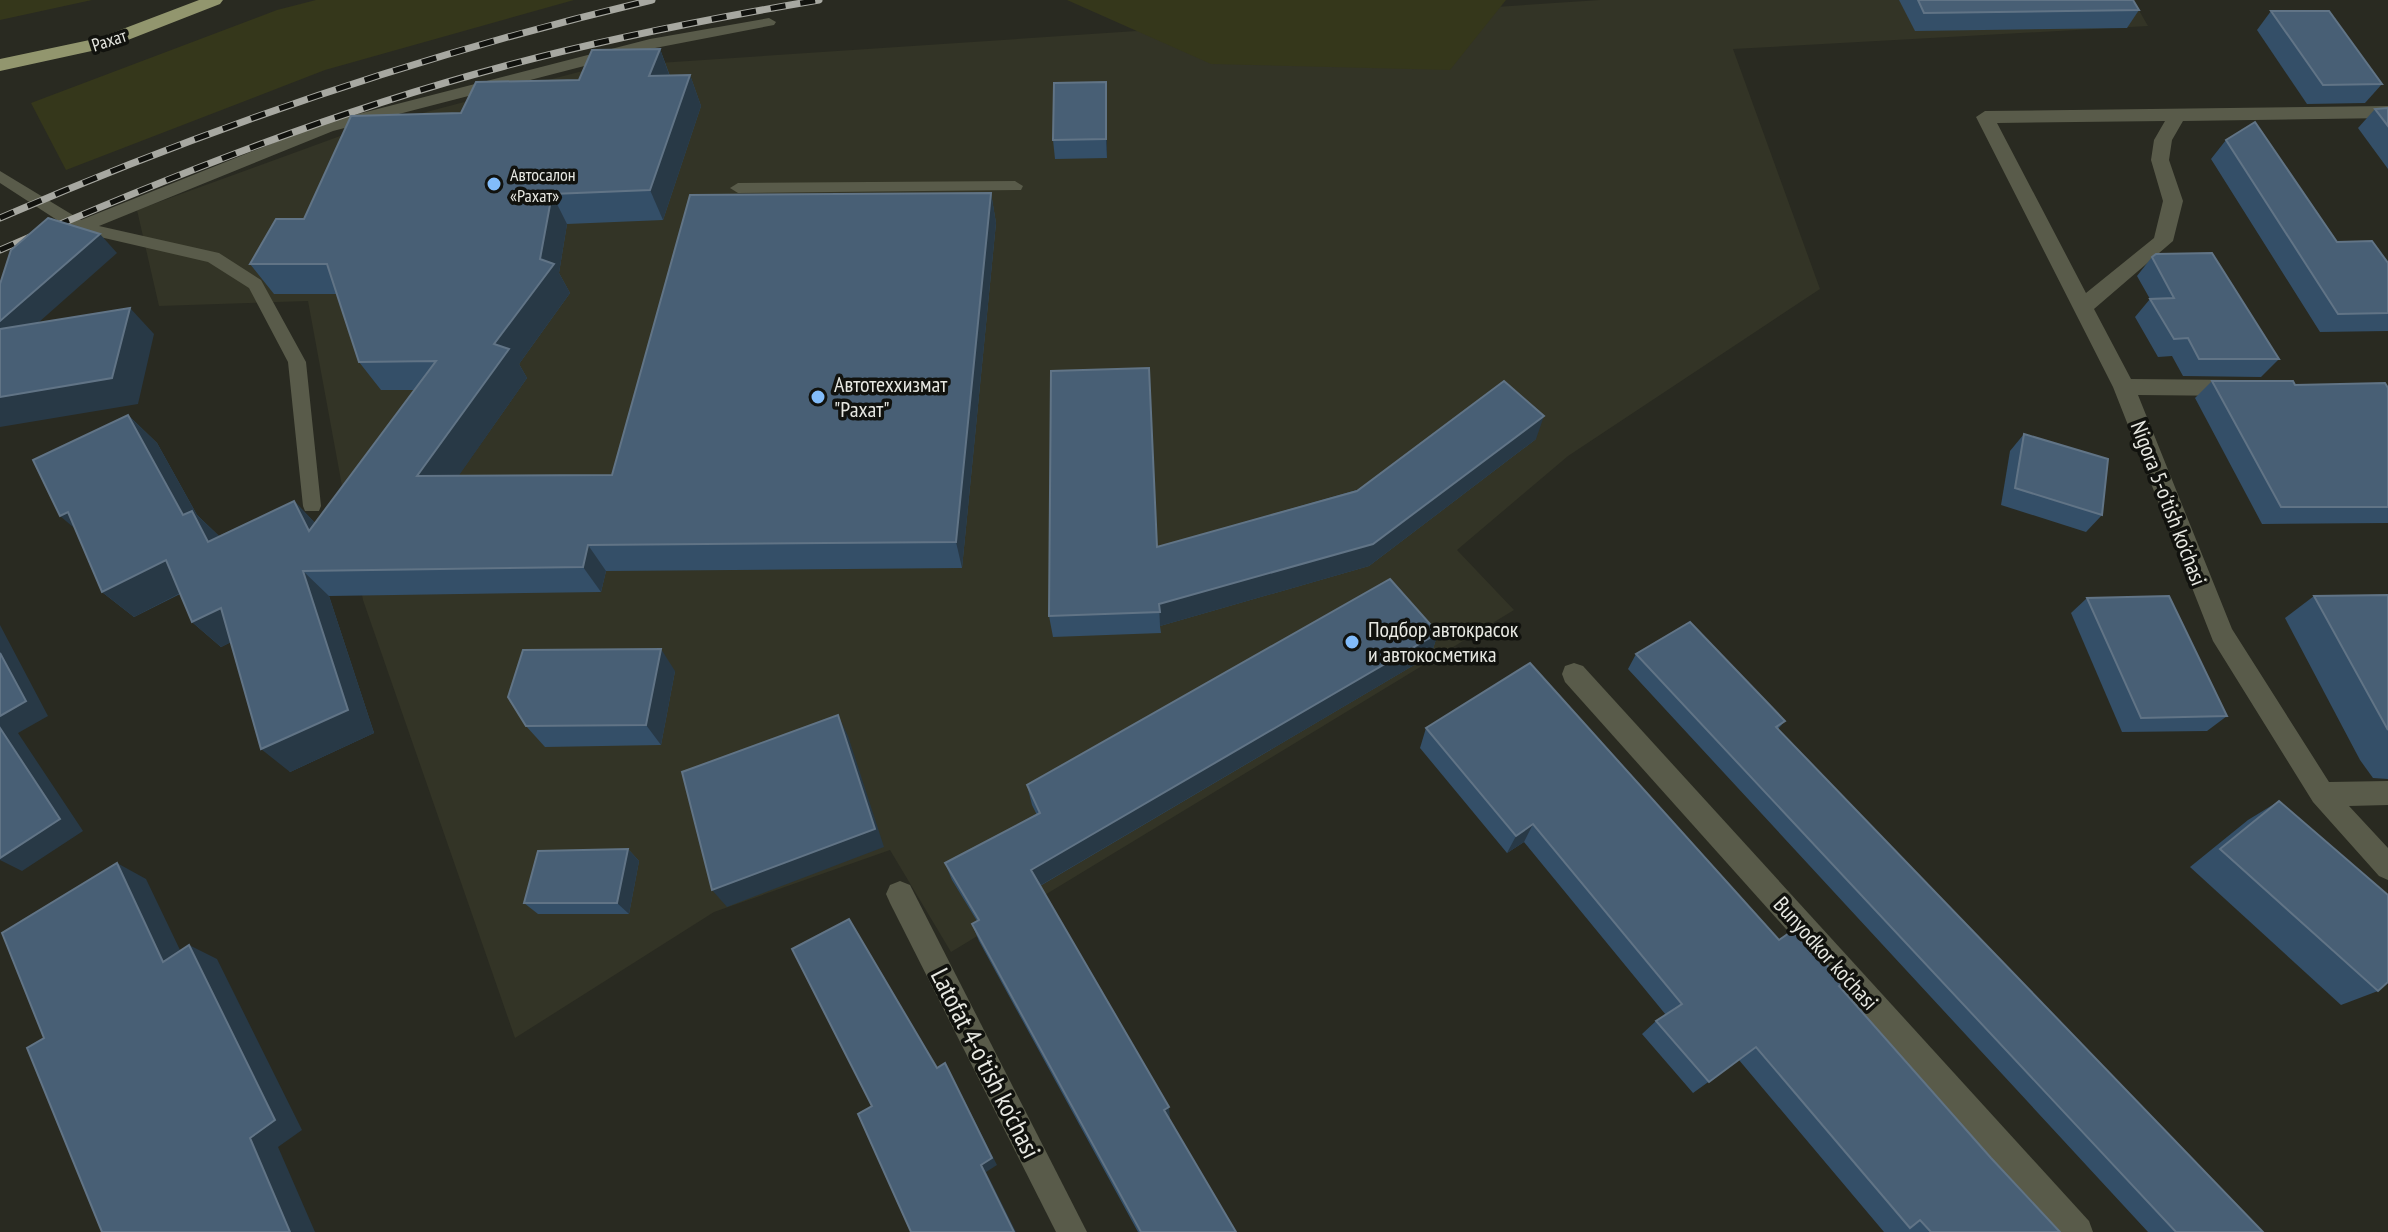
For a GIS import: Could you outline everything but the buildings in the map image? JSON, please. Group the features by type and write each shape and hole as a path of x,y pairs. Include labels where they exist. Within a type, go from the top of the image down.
{"highway":[{"name":"Рахат","path":"0,65 104,43 214,1"},
{"path":"0,82 104,43"}],"street":[{"path":"2083,307 2163,241 2173,201 2160,160 2163,140 2177,115 2388,112"},
{"name":"Nigora 5-o'tish ko'chasi","path":"2177,115 1985,117 2124,387 2222,634 2322,794 2388,867"},
{"path":"2124,387 2264,388"},
{"name":"Bunyodkor ko'chasi","path":"1574,674 2078,1232"},
{"path":"2322,794 2388,793"},
{"name":"Latofat 4-o'tish ko'chasi","path":"900,894 1072,1232"}],"lane":[{"path":"80,227 328,127 650,44 769,22"},
{"path":"0,176 80,227 213,257 255,284 297,362 312,506"},
{"path":"738,188 1015,186"}],"shaded area":[{"path":"1600,0 2133,0 2148,26 1733,49 1820,289 1568,456 1457,550 1514,610 951,952 890,850 714,912 515,1038 363,600 308,301 159,306 137,210 354,131 598,67"}],"green space":[{"path":"0,0 92,0 0,20"},
{"path":"316,0 574,0 325,70 66,170 31,103 277,10"},
{"path":"1067,0 1506,0 1450,70 1211,64"}],"railway":[{"path":"0,218 160,153 321,94 485,43 652,0"},
{"path":"0,250 250,148 440,84 622,38 819,0"}],"place":[{"name":"Автосалон «Рахат»","path":"494,184"},
{"name":"Автотеххизмат \"Рахат\"","path":"818,397"},
{"name":"Подбор автокрасок и автокосметика","path":"1352,642"}]}
